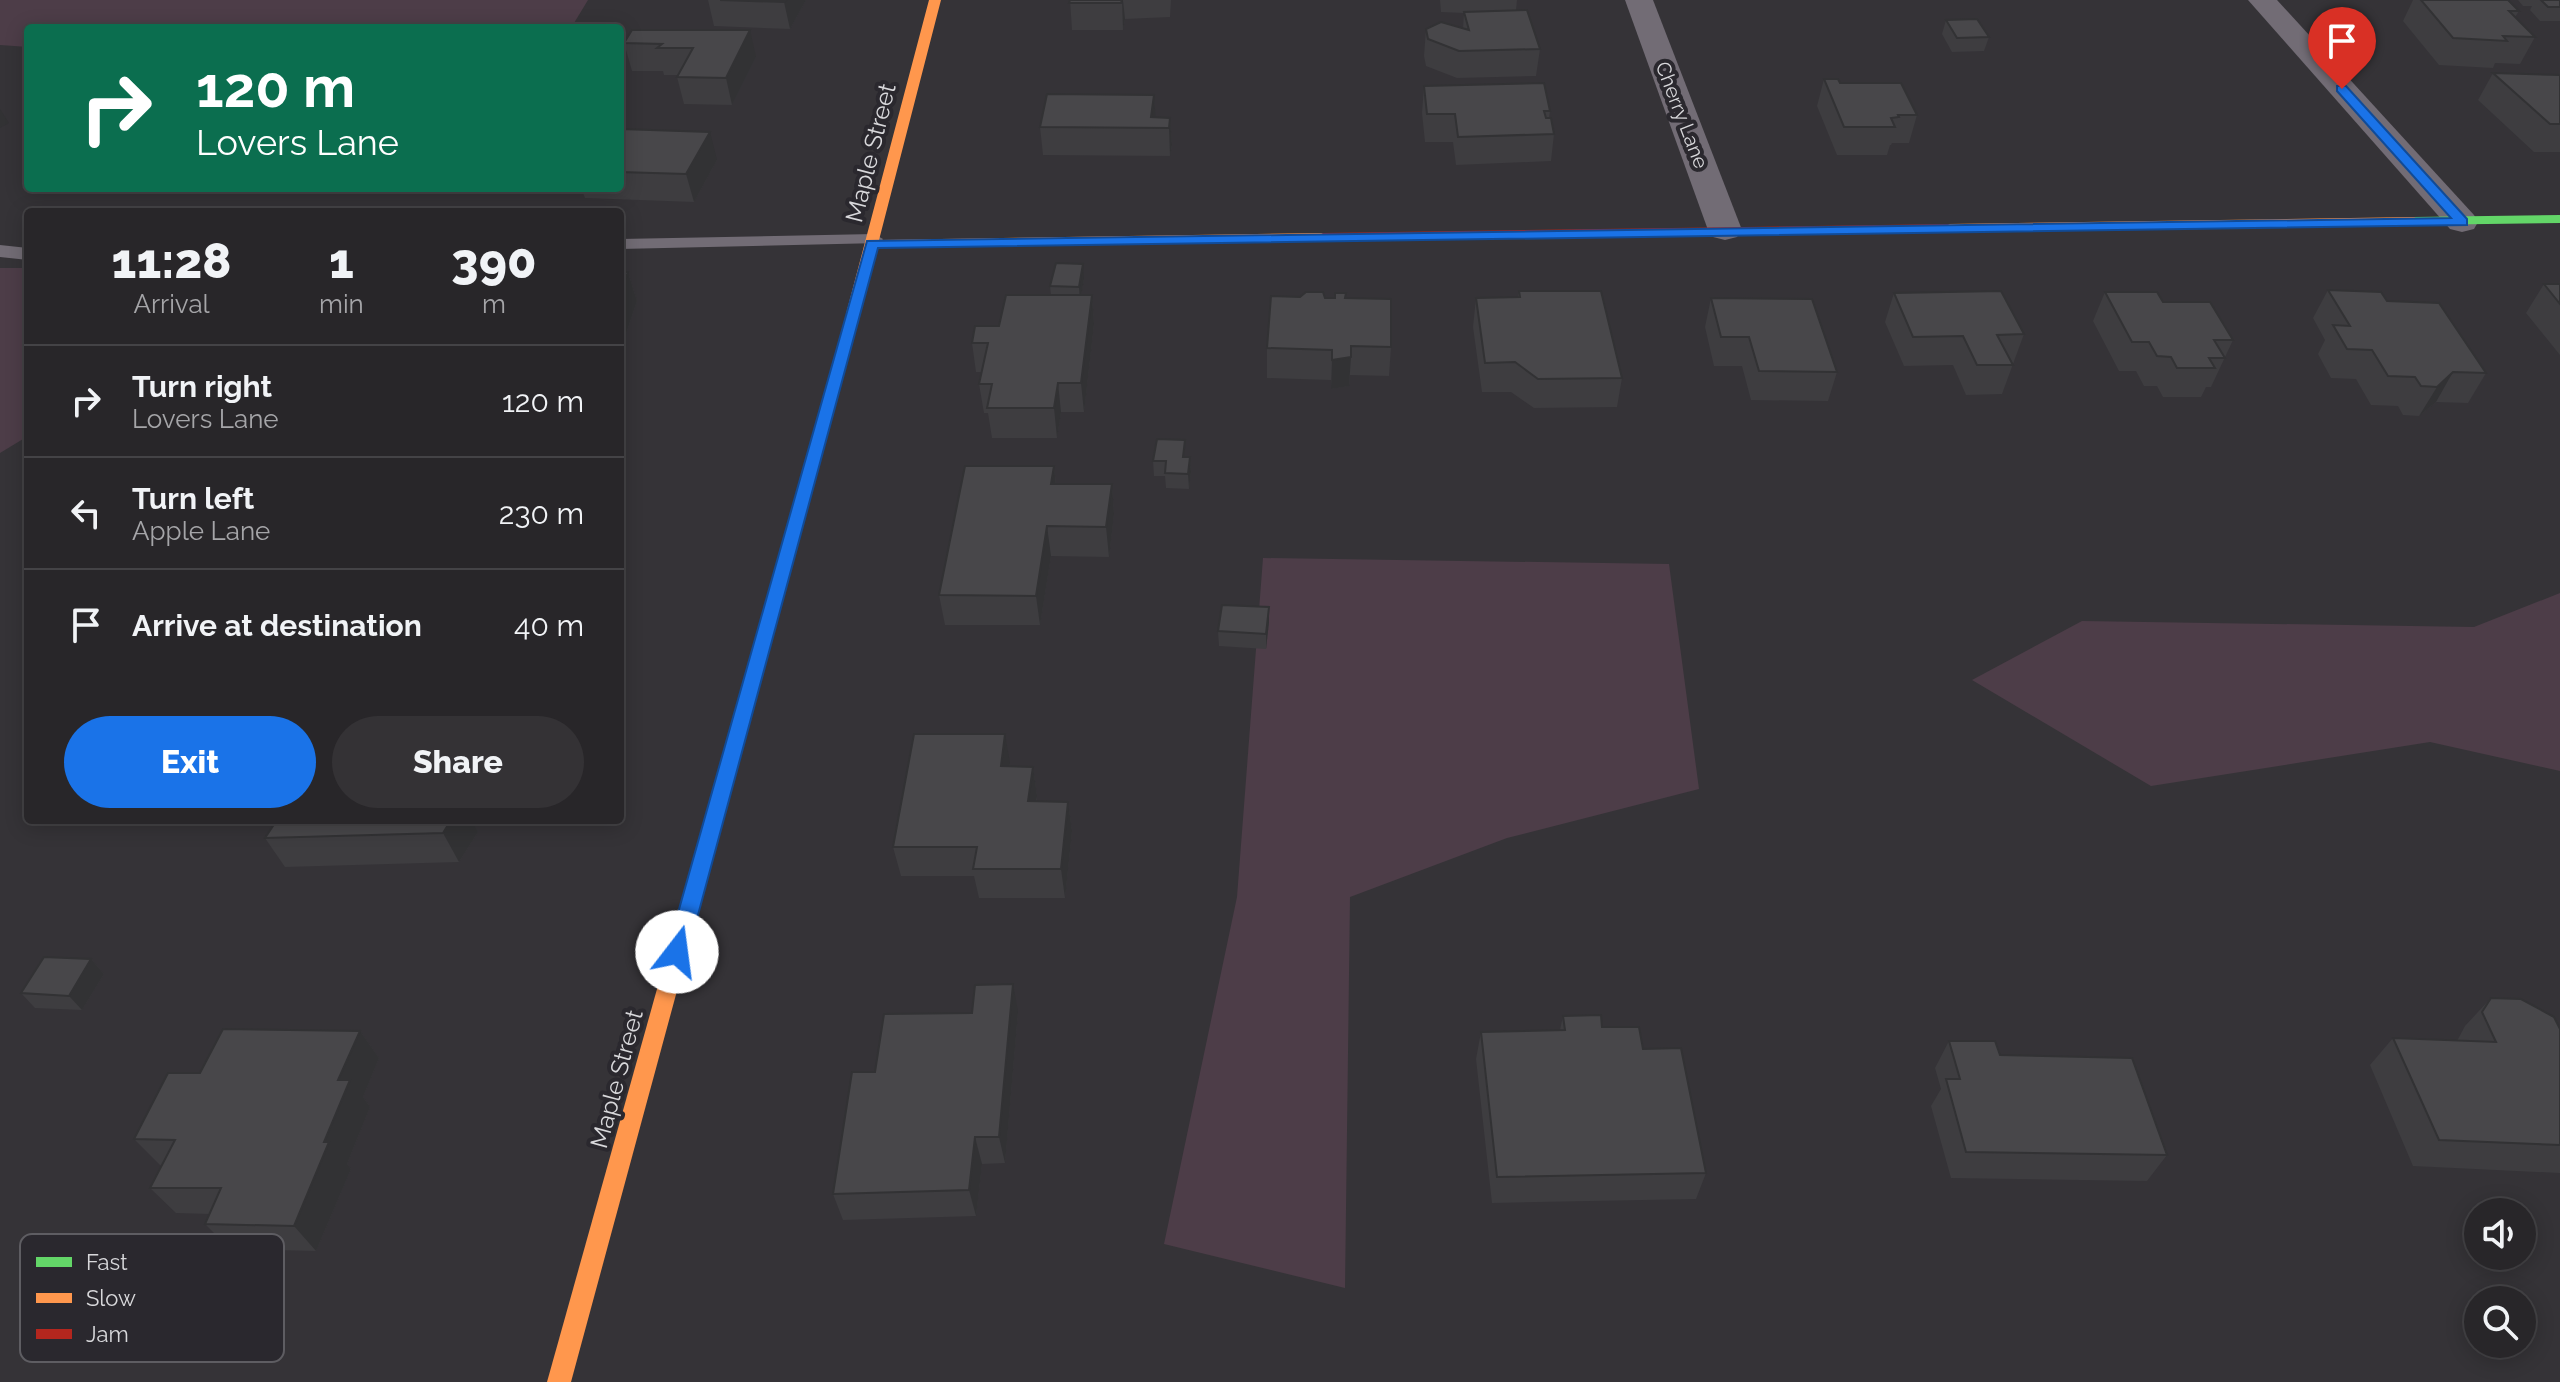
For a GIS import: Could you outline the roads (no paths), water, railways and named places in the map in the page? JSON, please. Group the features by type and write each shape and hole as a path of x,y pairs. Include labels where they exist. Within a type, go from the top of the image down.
{"street":[{"name":"Maple Street","path":"559,1382 873,242 935,0"},
{"name":"Cherry Lane","path":"1639,0 1725,230"},
{"path":"2262,0 2462,222"},
{"path":"873,242 2560,219"}],"lane":[{"path":"624,244 873,242"},
{"path":"0,251 24,254"}]}
